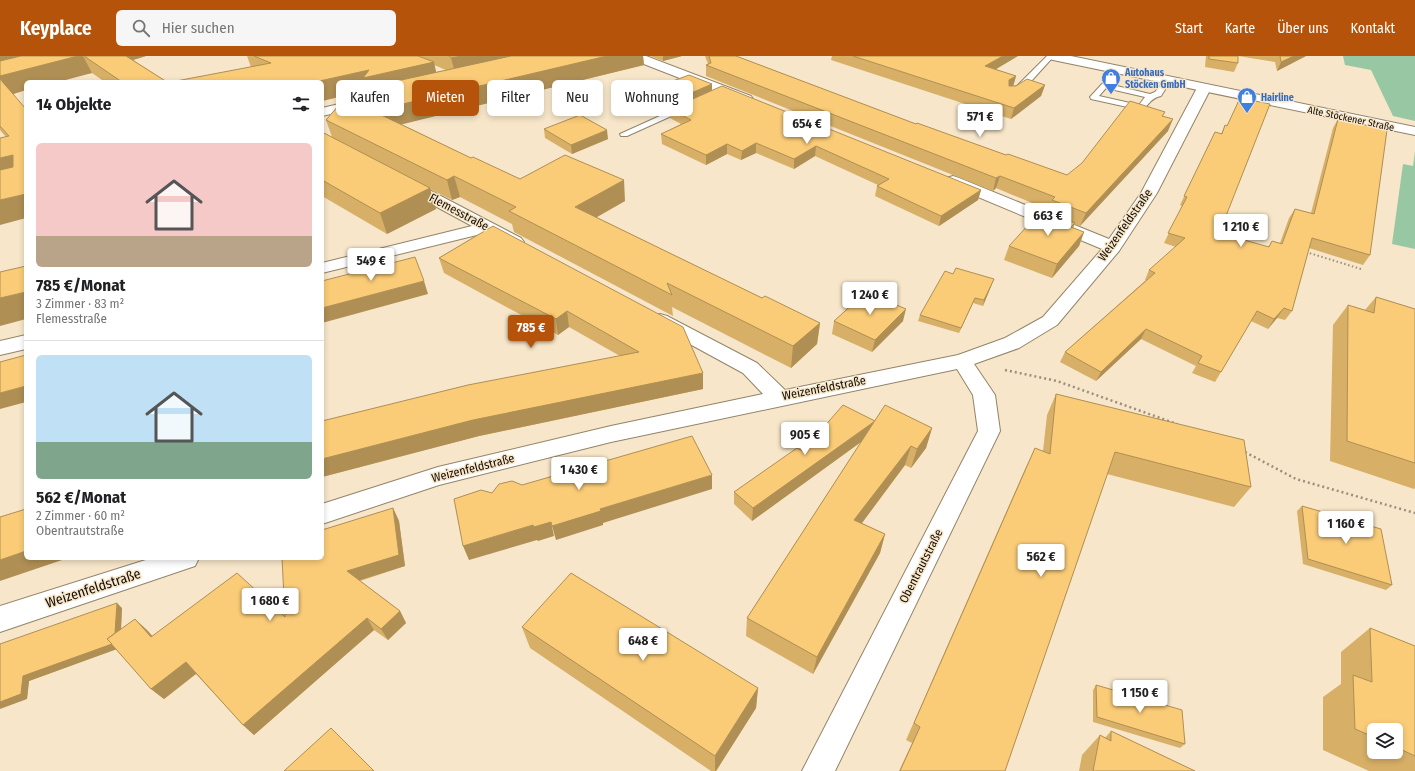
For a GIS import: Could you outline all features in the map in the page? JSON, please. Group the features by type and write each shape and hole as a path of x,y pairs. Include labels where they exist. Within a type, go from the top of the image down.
{"street":[{"path":"636,56 762,105"},
{"name":"Alte Stöckener Straße","path":"1052,56 1415,131"},
{"name":"Weizenfeldstraße","path":"324,513 438,476 611,434 779,397 962,361 1012,343 1050,321 1113,247 1149,193 1204,88"},
{"path":"324,112 336,109"},
{"path":"937,175 1113,247"},
{"name":"Flemesstraße","path":"391,176 529,250"},
{"path":"324,268 488,227"},
{"path":"646,313 750,368 779,397"},
{"path":"0,348 24,342"},
{"name":"Obentrautstraße","path":"818,771 989,431 984,395 962,361"},
{"name":"Weizenfeldstraße","path":"0,619 180,560"}],"lane":[{"path":"1010,94 1021,87 1052,56"},
{"path":"1150,96 1141,108 1094,97 1104,85 1150,96 1158,94 1168,80"},
{"path":"711,97 726,90"},
{"path":"624,134 666,116"}],"path":[{"path":"1305,251 1361,269"},
{"path":"962,361 1057,381 1178,424"},
{"path":"1242,451 1296,478 1415,512"}],"green space":[{"path":"1343,56 1415,56 1415,121 1393,116 1371,70 1345,65"},
{"path":"1415,151 1415,249 1392,244 1403,164 1413,166"}],"building":[{"path":"21,56 78,56 0,76 0,61"},
{"path":"84,56 126,56 164,80 119,80"},
{"path":"254,56 418,56 434,62 363,78 369,70 324,80 182,80 271,63"},
{"path":"449,56 462,56 451,58"},
{"path":"511,56 607,56 505,80 487,80 487,84 479,86 479,80 412,80 412,102 404,104 404,80 401,80"},
{"path":"709,56 736,56 916,124 917,123 1067,175 1082,163 1130,101 1165,112 1162,116 1173,119 1086,213 1052,200 1055,197 1000,176 996,178 706,65 711,63"},
{"path":"853,56 1003,56 985,66 1016,76 1009,80 1009,86 1016,86 1027,79 1045,85 1014,108"},
{"path":"1209,56 1238,56 1238,63 1209,59"},
{"path":"1280,56 1294,56 1281,62"},
{"path":"689,75 712,84 693,92 693,80 676,80"},
{"path":"0,79 24,107 24,194 0,200 0,170 13,167 13,155 0,158 0,138 9,136 0,126"},
{"path":"722,86 981,190 941,216 877,186 889,179 816,146 794,159 756,143 742,151 727,144 706,155 661,134 691,120 683,116 693,116 693,99"},
{"path":"1240,98 1270,104 1224,221 1228,222 1223,234 1269,247 1272,241 1282,244 1295,209 1314,214 1338,119 1387,130 1370,255 1312,238 1292,311 1284,308 1274,319 1257,311 1221,372 1198,363 1202,356 1146,329 1101,372 1065,352 1155,273 1149,270 1185,238 1168,233 1187,197 1184,196 1215,132 1222,134 1225,125 1227,126"},
{"path":"336,108 336,116 383,116 471,158 473,157 520,179 565,155 624,180 575,207 762,298 765,296 820,323 793,346 667,283 672,295 509,211 516,207 454,176 447,180 326,120"},
{"path":"577,116 582,116 607,130 571,145 544,129"},
{"path":"324,133 430,188 380,213 324,181"},
{"path":"1042,210 1075,223 1071,227 1084,232 1057,264 1009,246"},
{"path":"493,226 683,327 703,373 473,420 324,458 324,421 468,385 639,352 567,311 556,319 439,258"},
{"path":"415,257 424,281 324,307 324,280"},
{"path":"24,266 24,292 0,298 0,272"},
{"path":"956,268 994,279 984,300 975,298 961,328 920,315 945,271 953,274"},
{"path":"866,292 906,309 875,340 834,321"},
{"path":"1376,297 1415,309 1415,463 1347,441 1348,305 1374,313"},
{"path":"24,356 24,387 0,393 0,362"},
{"path":"1056,394 1244,440 1251,487 1115,452 1005,771 900,771 920,727 914,723 1035,448 1050,454"},
{"path":"843,405 875,421 753,508 734,492 797,448 803,451"},
{"path":"885,405 932,428 917,449 911,446 854,520 885,534 817,657 747,618"},
{"path":"692,436 712,475 600,509 601,511 552,526 551,522 534,527 533,525 463,546 454,499 481,490 492,493 499,484 512,481 522,485"},
{"path":"1302,506 1381,529 1392,585 1308,559"},
{"path":"393,508 399,555 347,571 400,611 381,629 367,618 243,725 186,662 151,689 107,639 135,619 151,637 237,573 285,617 282,560 324,560 324,529"},
{"path":"24,510 24,552 0,560 0,517"},
{"path":"571,573 758,688 715,756 522,627"},
{"path":"117,603 115,633 107,639 112,644 23,676 21,694 0,702 0,644"},
{"path":"1370,628 1415,646 1415,756 1403,750 1403,723 1367,723 1367,734 1355,729 1353,675 1372,682"},
{"path":"1096,685 1182,710 1185,744 1097,717"},
{"path":"331,728 374,771 284,771"},
{"path":"1111,731 1195,771 1093,771 1100,735 1111,741"}],"place":[{"name":"Autohaus Stöcken GmbH","path":"1111,95"},
{"name":"Hairline","path":"1247,114"}]}
